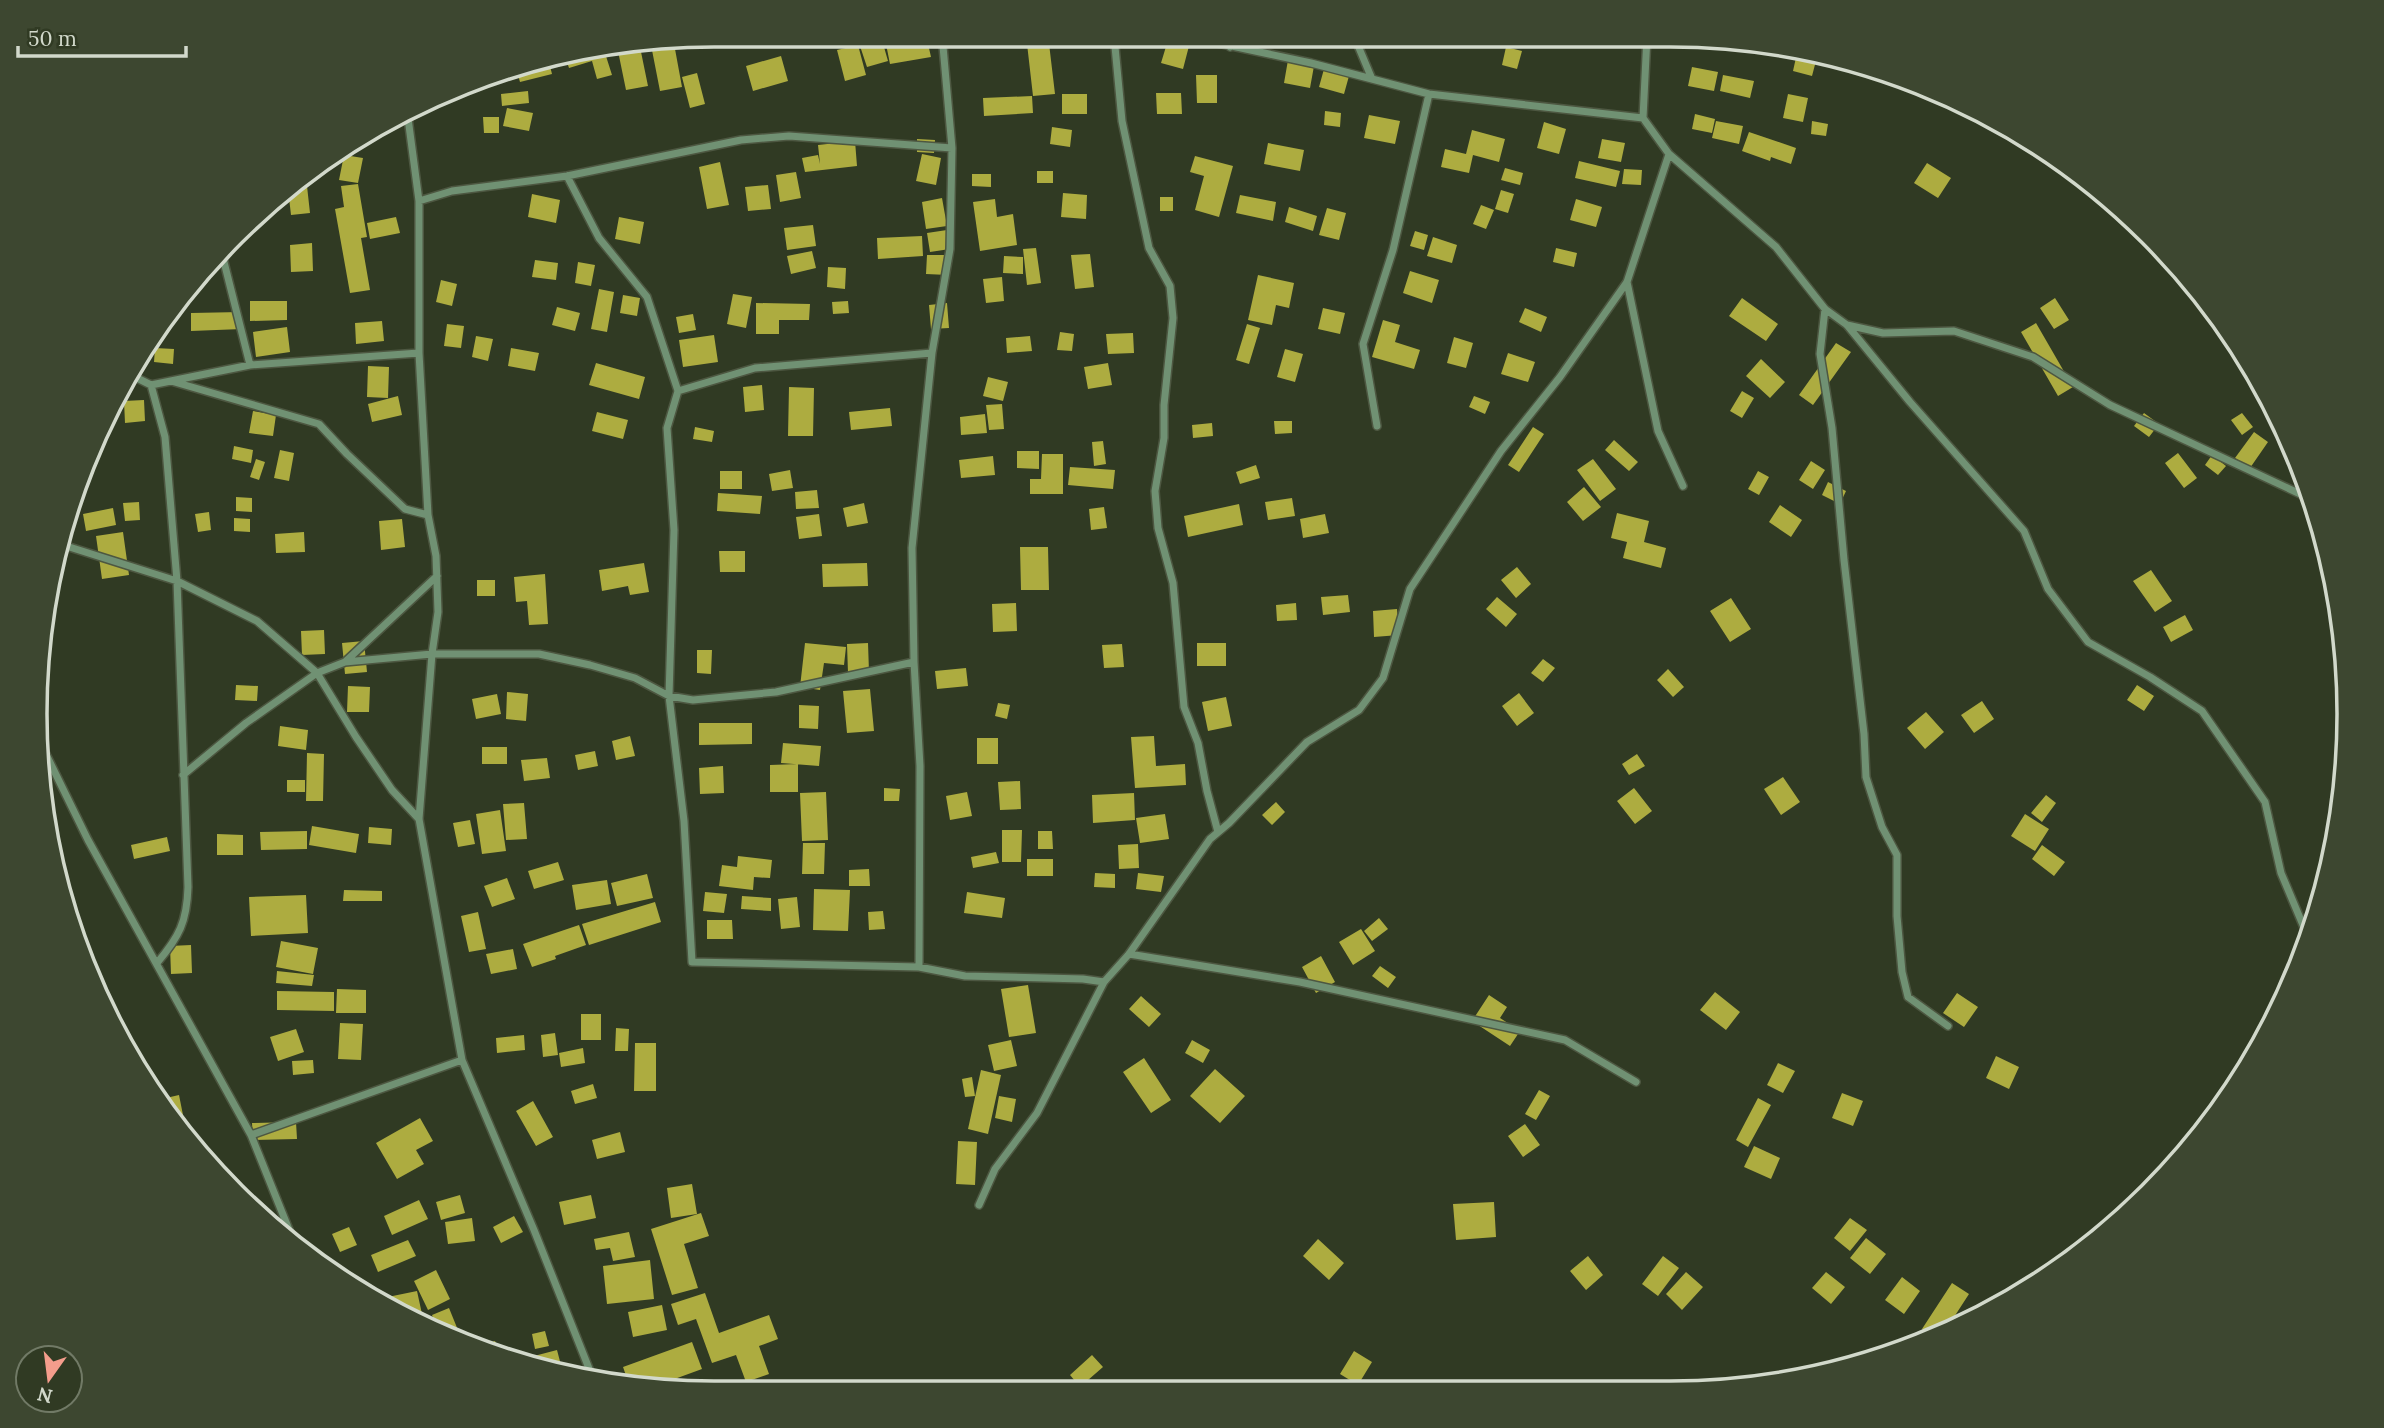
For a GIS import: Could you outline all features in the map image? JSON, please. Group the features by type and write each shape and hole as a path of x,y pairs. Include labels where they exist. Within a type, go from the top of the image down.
{"street":[{"path":"919,967 920,766 914,662 912,548 932,353 950,248 952,148 943,47"},
{"path":"1115,47 1122,121 1149,248 1170,286 1173,318 1164,405 1164,438 1155,491 1158,528 1173,583 1184,707 1198,743 1218,832"},
{"path":"1230,47 1311,63 1429,94 1643,118"},
{"path":"1359,47 1372,79"},
{"path":"1646,47 1643,118 1669,154 1776,247 1825,309 1847,325 1909,402 2024,531 2048,589 2088,642 2150,677 2202,711 2265,802 2281,873 2302,924"},
{"path":"1377,426 1363,344 1393,250 1429,94"},
{"path":"409,122 419,201 419,353 428,515 437,576 438,612 432,654 419,819 463,1060 589,1369"},
{"path":"419,201 452,191 567,176 741,140 789,136 952,148"},
{"path":"979,1205 995,1169 1037,1113 1104,982 1129,954 1210,839 1229,823 1307,741 1359,710 1384,678 1410,590 1501,451 1560,377 1627,282 1669,154"},
{"path":"567,176 598,238 647,297 678,391 667,428 674,530 669,696 684,821 692,962 919,967 965,976 1104,982"},
{"path":"224,262 250,365"},
{"path":"1627,282 1658,431 1683,486"},
{"path":"1825,309 1820,354 1832,428 1864,734 1866,777 1882,827 1897,855 1897,916 1902,972 1908,997 1948,1026"},
{"path":"1847,325 1883,333 1954,331 2033,357 2110,405 2298,493"},
{"path":"138,379 151,385 250,365 419,353"},
{"path":"678,391 755,368 932,353"},
{"path":"171,381 319,424 405,509 428,515"},
{"path":"151,385 165,437 177,581 188,910 179,933 157,963"},
{"path":"69,547 177,581 257,621 317,673 385,779 419,819"},
{"path":"345,662 437,576"},
{"path":"183,775 246,723 317,673 345,662 432,654 539,654 590,664 635,678 669,696 693,700 776,692 914,662"},
{"path":"49,761 88,840 251,1135 288,1226"},
{"path":"1129,954 1300,982 1565,1040 1636,1082"},
{"path":"251,1135 463,1060"}],"building":[{"path":"859,47 866,75 845,81 837,50"},
{"path":"860,47 884,47 888,61 867,67"},
{"path":"887,47 929,47 931,57 890,64"},
{"path":"1027,47 1049,47 1055,94 1033,96"},
{"path":"1166,47 1189,47 1183,69 1161,63"},
{"path":"1506,47 1522,51 1517,69 1502,65"},
{"path":"677,49 682,87 660,91 652,51"},
{"path":"641,52 648,86 626,90 619,54"},
{"path":"606,56 612,75 597,79 592,61 569,68 568,64"},
{"path":"781,56 788,81 753,91 746,66"},
{"path":"1796,59 1815,64 1812,76 1793,71"},
{"path":"1288,60 1314,66 1310,88 1284,83"},
{"path":"1692,67 1718,72 1714,91 1688,86"},
{"path":"550,68 552,74 520,82 519,77"},
{"path":"1324,69 1349,76 1344,94 1319,87"},
{"path":"697,73 705,104 690,108 682,77"},
{"path":"1196,75 1217,75 1217,103 1197,103"},
{"path":"1723,75 1754,81 1750,98 1720,91"},
{"path":"528,91 529,103 502,106 501,94"},
{"path":"1156,93 1181,93 1182,114 1157,114"},
{"path":"1062,94 1087,94 1087,114 1062,114"},
{"path":"1788,94 1808,98 1803,122 1783,118"},
{"path":"1032,96 1033,113 984,116 983,98"},
{"path":"507,108 533,113 529,131 503,126"},
{"path":"1325,111 1341,113 1340,127 1324,125"},
{"path":"1695,114 1715,119 1712,133 1692,129"},
{"path":"1369,115 1400,121 1395,144 1364,138"},
{"path":"483,117 499,117 499,133 484,133"},
{"path":"1716,121 1743,126 1739,144 1712,138"},
{"path":"1812,121 1828,124 1826,136 1811,134"},
{"path":"1544,122 1566,129 1559,154 1537,148"},
{"path":"1052,127 1072,130 1070,147 1050,144"},
{"path":"1472,130 1505,139 1499,162 1473,155 1469,173 1441,167 1445,149 1466,154"},
{"path":"1749,132 1796,148 1791,164 1771,157 1770,161 1742,151"},
{"path":"917,139 935,140 934,153 917,152"},
{"path":"1602,139 1625,143 1621,162 1598,158"},
{"path":"855,141 857,166 805,172 802,158 818,155 820,164 818,145"},
{"path":"1268,143 1304,150 1300,171 1264,164"},
{"path":"922,154 941,158 936,185 916,181"},
{"path":"350,156 363,158 358,183 339,180 343,161"},
{"path":"1195,156 1233,166 1219,217 1195,210 1204,176 1190,172"},
{"path":"1579,161 1620,171 1616,187 1575,178"},
{"path":"720,162 729,205 707,209 699,167"},
{"path":"1927,163 1951,178 1938,198 1914,183"},
{"path":"1505,168 1523,173 1520,185 1501,180"},
{"path":"1624,169 1642,170 1641,185 1622,184"},
{"path":"1037,171 1053,171 1053,183 1037,183"},
{"path":"796,172 801,198 780,202 776,175"},
{"path":"972,174 991,174 991,187 972,186"},
{"path":"358,184 367,237 361,238 370,290 350,293 335,209 344,207 341,186"},
{"path":"768,185 771,209 748,211 745,187"},
{"path":"307,186 310,213 291,215 289,200"},
{"path":"1501,190 1514,194 1508,213 1495,209"},
{"path":"1063,193 1087,195 1086,219 1061,217"},
{"path":"532,194 560,200 556,223 528,217"},
{"path":"1240,195 1276,202 1273,221 1236,213"},
{"path":"1160,197 1173,197 1173,211 1160,211"},
{"path":"942,198 947,226 926,229 922,202"},
{"path":"995,199 997,217 1013,214 1017,245 980,251 973,202"},
{"path":"1576,199 1602,207 1596,227 1570,220"},
{"path":"1481,205 1494,210 1486,229 1473,224"},
{"path":"1289,207 1317,216 1313,231 1285,222"},
{"path":"1327,208 1346,213 1339,240 1319,235"},
{"path":"396,217 400,233 370,239 367,223"},
{"path":"619,217 644,222 640,244 615,239"},
{"path":"813,225 816,246 787,250 784,228"},
{"path":"947,230 950,249 930,252 927,233"},
{"path":"1415,231 1428,235 1424,250 1410,246"},
{"path":"922,236 923,256 878,259 877,238"},
{"path":"1433,237 1457,245 1452,263 1427,256"},
{"path":"312,243 313,271 291,272 290,245"},
{"path":"1036,248 1041,283 1027,285 1023,249"},
{"path":"1556,248 1577,253 1574,267 1553,262"},
{"path":"812,251 816,268 791,274 787,256"},
{"path":"1090,254 1094,287 1075,289 1071,255"},
{"path":"927,255 948,255 948,275 926,274"},
{"path":"1004,256 1023,257 1023,274 1003,273"},
{"path":"535,260 558,263 556,280 532,277"},
{"path":"578,262 595,265 591,286 575,283"},
{"path":"828,267 846,268 845,289 827,287"},
{"path":"1410,271 1439,280 1432,303 1403,293"},
{"path":"1258,275 1294,283 1289,308 1276,305 1272,325 1248,320"},
{"path":"1002,277 1004,301 986,303 983,279"},
{"path":"441,280 457,284 452,306 436,302"},
{"path":"599,289 614,292 607,332 591,329"},
{"path":"733,294 752,297 746,328 727,324"},
{"path":"623,295 640,298 637,316 620,313"},
{"path":"1742,298 1778,324 1766,341 1729,316"},
{"path":"2055,298 2069,320 2054,329 2040,308"},
{"path":"250,301 287,301 287,320 250,321"},
{"path":"848,301 849,313 833,314 832,302"},
{"path":"756,303 810,304 809,320 779,320 779,334 756,334"},
{"path":"947,303 949,328 931,329 929,305"},
{"path":"557,307 580,313 575,331 552,325"},
{"path":"1323,308 1345,313 1340,334 1318,329"},
{"path":"1525,308 1547,317 1541,332 1519,322"},
{"path":"241,312 242,329 191,331 191,313"},
{"path":"693,314 696,330 679,333 676,317"},
{"path":"1383,320 1400,325 1395,342 1420,350 1414,369 1372,357"},
{"path":"382,321 384,341 356,344 355,323"},
{"path":"2036,323 2073,387 2058,396 2021,332"},
{"path":"447,324 464,326 461,348 444,346"},
{"path":"1247,324 1260,328 1249,364 1236,360"},
{"path":"287,327 290,352 256,357 253,332"},
{"path":"1060,332 1074,334 1072,351 1057,350"},
{"path":"1133,333 1134,353 1108,354 1106,334"},
{"path":"714,335 718,362 683,367 679,340"},
{"path":"476,336 493,339 488,361 472,357"},
{"path":"1030,336 1032,351 1007,353 1006,338"},
{"path":"1454,337 1473,343 1466,368 1447,363"},
{"path":"1836,343 1851,352 1813,405 1799,395"},
{"path":"157,348 174,349 173,364 154,362"},
{"path":"511,348 539,353 535,371 508,366"},
{"path":"1285,349 1303,354 1295,382 1277,377"},
{"path":"1508,353 1535,362 1528,382 1501,374"},
{"path":"1761,359 1785,382 1770,398 1746,376"},
{"path":"596,363 645,377 639,399 589,385"},
{"path":"1108,363 1112,385 1088,389 1084,367"},
{"path":"368,366 389,367 388,398 367,397"},
{"path":"988,377 1008,382 1003,401 983,396"},
{"path":"762,385 764,410 745,412 743,387"},
{"path":"789,387 814,388 813,436 788,436"},
{"path":"1742,391 1754,398 1742,418 1730,411"},
{"path":"398,396 402,415 372,422 368,404"},
{"path":"1474,396 1490,402 1485,414 1469,407"},
{"path":"144,400 145,421 125,423 126,401"},
{"path":"1002,404 1004,429 989,430 986,405"},
{"path":"890,408 892,426 851,430 849,412"},
{"path":"253,411 276,415 273,436 249,433"},
{"path":"597,412 628,420 623,439 592,431"},
{"path":"2144,413 2159,424 2149,437 2134,426"},
{"path":"2242,413 2253,427 2242,435 2231,420"},
{"path":"985,414 987,433 961,435 960,417"},
{"path":"1274,421 1292,421 1292,433 1275,434"},
{"path":"1212,423 1213,436 1193,438 1192,425"},
{"path":"695,427 714,431 712,442 693,439"},
{"path":"1533,427 1544,434 1519,472 1508,465"},
{"path":"2254,432 2268,442 2250,468 2235,458"},
{"path":"1614,440 1638,462 1629,471 1605,450"},
{"path":"1103,441 1106,464 1094,466 1092,442"},
{"path":"234,446 253,450 251,463 232,459"},
{"path":"280,450 294,453 289,481 274,478"},
{"path":"1017,451 1039,451 1039,469 1017,468"},
{"path":"2178,453 2197,478 2184,488 2165,463"},
{"path":"1042,454 1063,454 1063,494 1030,494 1030,479 1041,479"},
{"path":"2212,455 2226,466 2218,475 2205,465"},
{"path":"993,456 995,475 961,478 959,460"},
{"path":"256,459 265,462 259,480 250,477"},
{"path":"1593,459 1616,489 1600,501 1577,470"},
{"path":"1811,461 1825,470 1813,489 1799,480"},
{"path":"1256,465 1260,478 1240,484 1236,472"},
{"path":"1070,467 1115,470 1113,489 1068,485"},
{"path":"790,470 793,488 772,491 769,474"},
{"path":"720,471 742,471 742,489 720,489"},
{"path":"1758,471 1769,477 1759,495 1748,489"},
{"path":"1828,482 1846,491 1840,504 1822,495"},
{"path":"1584,487 1601,507 1583,521 1567,502"},
{"path":"817,490 819,508 796,509 795,492"},
{"path":"718,493 762,496 760,514 717,511"},
{"path":"236,497 252,498 252,512 236,511"},
{"path":"1292,498 1295,516 1268,520 1265,502"},
{"path":"139,502 140,520 125,521 123,503"},
{"path":"864,503 868,523 847,527 843,508"},
{"path":"1239,504 1243,525 1188,537 1184,516"},
{"path":"1780,505 1802,520 1791,537 1769,522"},
{"path":"1104,507 1107,528 1091,530 1089,509"},
{"path":"113,508 116,525 86,531 83,514"},
{"path":"209,512 211,530 198,532 195,514"},
{"path":"1617,513 1649,521 1644,542 1666,548 1661,568 1623,558 1627,542 1611,538"},
{"path":"819,514 822,536 799,539 796,517"},
{"path":"1325,514 1329,533 1303,538 1300,519"},
{"path":"234,518 250,519 250,532 234,531"},
{"path":"402,519 405,547 381,550 379,521"},
{"path":"123,532 129,575 102,579 96,536"},
{"path":"304,532 305,552 276,553 275,534"},
{"path":"1020,547 1048,547 1049,590 1021,590"},
{"path":"719,551 745,551 745,572 720,572"},
{"path":"644,563 649,592 630,595 628,586 602,591 599,570"},
{"path":"867,563 868,586 823,587 822,564"},
{"path":"1517,567 1531,584 1516,598 1501,580"},
{"path":"2151,570 2172,601 2155,612 2133,581"},
{"path":"545,574 548,624 529,625 527,601 516,602 514,577"},
{"path":"477,580 495,580 495,596 477,596"},
{"path":"1348,595 1350,612 1323,615 1321,597"},
{"path":"1497,597 1517,614 1506,627 1486,609"},
{"path":"1731,598 1751,629 1730,642 1710,611"},
{"path":"1016,603 1017,631 993,632 992,604"},
{"path":"1296,603 1297,620 1277,621 1276,605"},
{"path":"1397,609 1399,635 1374,637 1373,611"},
{"path":"2185,615 2193,630 2171,642 2163,627"},
{"path":"324,630 325,654 302,655 301,631"},
{"path":"364,641 367,672 345,674 342,643"},
{"path":"805,643 846,647 844,665 824,663 820,690 800,687"},
{"path":"868,643 869,672 848,673 847,644"},
{"path":"1197,643 1226,643 1226,666 1197,666"},
{"path":"1122,644 1124,667 1104,668 1102,645"},
{"path":"697,650 712,650 711,674 697,673"},
{"path":"1543,659 1555,668 1543,682 1531,673"},
{"path":"966,668 968,686 937,689 935,671"},
{"path":"1668,669 1684,687 1673,697 1657,680"},
{"path":"236,685 258,686 257,701 235,700"},
{"path":"2137,685 2154,696 2144,711 2127,700"},
{"path":"348,686 370,687 369,712 347,712"},
{"path":"870,689 874,731 847,733 843,691"},
{"path":"507,692 528,694 526,721 506,719"},
{"path":"1519,693 1534,713 1517,726 1502,706"},
{"path":"497,694 501,714 476,719 472,699"},
{"path":"1226,697 1232,726 1208,731 1202,702"},
{"path":"1982,701 1994,719 1974,733 1961,715"},
{"path":"998,703 1010,705 1007,719 995,716"},
{"path":"799,705 819,706 818,729 799,728"},
{"path":"1926,712 1944,732 1925,749 1907,728"},
{"path":"699,723 752,723 752,744 699,745"},
{"path":"280,726 308,730 306,750 278,746"},
{"path":"630,736 635,756 616,760 612,741"},
{"path":"1154,736 1156,766 1185,764 1186,785 1135,788 1131,737"},
{"path":"977,738 998,738 998,764 977,764"},
{"path":"783,743 821,746 819,766 781,763"},
{"path":"482,747 507,747 507,764 482,764"},
{"path":"595,751 598,766 578,770 575,755"},
{"path":"307,753 324,754 323,801 306,801"},
{"path":"1637,754 1645,766 1629,775 1622,764"},
{"path":"547,758 550,778 524,781 521,760"},
{"path":"798,764 798,792 770,792 770,765"},
{"path":"723,766 724,793 700,794 699,768"},
{"path":"1783,777 1800,802 1781,815 1764,789"},
{"path":"287,780 305,780 305,792 287,792"},
{"path":"1020,781 1021,809 1000,810 998,782"},
{"path":"884,788 900,789 899,801 884,801"},
{"path":"1634,788 1652,811 1635,824 1617,801"},
{"path":"826,792 828,840 802,841 800,793"},
{"path":"967,792 972,816 950,820 946,796"},
{"path":"1134,793 1135,820 1093,823 1092,795"},
{"path":"2046,795 2056,803 2042,822 2031,813"},
{"path":"1276,802 1285,812 1272,825 1262,815"},
{"path":"524,803 527,839 506,840 503,804"},
{"path":"500,810 506,851 482,854 476,814"},
{"path":"1165,814 1169,839 1140,843 1136,818"},
{"path":"2025,814 2049,829 2035,851 2011,836"},
{"path":"470,820 475,844 458,847 453,823"},
{"path":"312,826 359,834 356,853 309,845"},
{"path":"369,827 392,829 391,845 368,843"},
{"path":"1002,830 1022,830 1021,862 1002,862"},
{"path":"307,831 307,849 261,850 260,832"},
{"path":"1038,831 1052,831 1053,849 1038,849"},
{"path":"217,834 243,835 243,855 217,855"},
{"path":"167,837 170,851 134,859 131,845"},
{"path":"803,843 825,843 824,874 802,874"},
{"path":"1138,844 1139,868 1119,869 1118,845"},
{"path":"2042,845 2065,862 2054,876 2032,859"},
{"path":"996,852 999,863 973,868 971,857"},
{"path":"738,856 772,860 770,878 754,877 753,890 719,886 722,865 737,867"},
{"path":"1027,859 1053,859 1053,876 1027,876"},
{"path":"558,862 564,880 534,889 528,871"},
{"path":"869,869 870,886 849,886 849,870"},
{"path":"1095,873 1115,874 1115,888 1094,887"},
{"path":"1138,873 1164,876 1161,892 1136,889"},
{"path":"647,874 653,898 617,906 611,883"},
{"path":"507,878 515,899 492,907 484,886"},
{"path":"607,880 611,904 576,910 572,885"},
{"path":"814,889 850,890 848,931 813,930"},
{"path":"344,890 382,891 382,901 343,901"},
{"path":"705,892 727,894 724,913 703,911"},
{"path":"967,892 1005,898 1002,918 964,913"},
{"path":"306,895 308,933 251,936 249,897"},
{"path":"742,896 771,898 771,911 741,909"},
{"path":"797,897 800,927 781,929 778,899"},
{"path":"655,902 661,922 589,945 582,924"},
{"path":"883,911 885,929 869,930 868,912"},
{"path":"478,912 486,949 469,952 461,916"},
{"path":"1379,918 1388,929 1372,941 1364,931"},
{"path":"707,920 732,920 733,939 707,939"},
{"path":"579,925 586,945 532,967 523,944"},
{"path":"1361,929 1375,951 1353,965 1339,942"},
{"path":"281,941 318,948 313,974 276,967"},
{"path":"191,945 192,973 171,974 170,946"},
{"path":"513,949 517,969 491,974 486,954"},
{"path":"1321,956 1335,982 1316,993 1302,967"},
{"path":"1380,966 1396,977 1388,988 1372,976"},
{"path":"277,971 314,975 312,986 276,983"},
{"path":"1028,985 1036,1033 1009,1037 1001,989"},
{"path":"337,989 366,990 366,1013 336,1013"},
{"path":"277,991 334,992 334,1011 277,1010"},
{"path":"1715,992 1740,1012 1726,1030 1700,1010"},
{"path":"1957,993 1978,1007 1964,1027 1943,1013"},
{"path":"1489,995 1507,1007 1500,1018 1520,1031 1510,1046 1472,1021"},
{"path":"1141,996 1161,1014 1149,1027 1129,1009"},
{"path":"581,1014 601,1014 601,1040 581,1040"},
{"path":"340,1023 363,1024 361,1060 338,1059"},
{"path":"616,1028 629,1029 628,1051 615,1051"},
{"path":"296,1029 304,1052 278,1061 270,1037"},
{"path":"555,1033 558,1055 543,1057 541,1035"},
{"path":"524,1035 525,1050 497,1053 496,1038"},
{"path":"1011,1040 1017,1066 994,1071 988,1045"},
{"path":"1192,1040 1210,1050 1203,1063 1185,1053"},
{"path":"635,1043 656,1043 656,1091 634,1091"},
{"path":"583,1048 585,1063 561,1067 559,1053"},
{"path":"1996,1056 2019,1067 2009,1089 1986,1078"},
{"path":"1144,1058 1171,1100 1151,1113 1123,1072"},
{"path":"313,1060 314,1073 293,1075 292,1061"},
{"path":"1778,1063 1795,1071 1783,1093 1767,1085"},
{"path":"1215,1069 1245,1096 1220,1123 1190,1096"},
{"path":"981,1070 1001,1075 988,1134 968,1129"},
{"path":"972,1077 975,1096 965,1097 962,1079"},
{"path":"593,1084 597,1098 575,1104 571,1091"},
{"path":"1539,1090 1550,1096 1536,1120 1525,1114"},
{"path":"1842,1093 1863,1101 1853,1126 1832,1118"},
{"path":"179,1095 183,1115 182,1115 169,1097"},
{"path":"999,1096 1016,1099 1012,1122 995,1118"},
{"path":"1758,1098 1771,1105 1748,1147 1736,1140"},
{"path":"533,1101 553,1137 536,1146 516,1111"},
{"path":"420,1118 433,1141 416,1150 424,1164 397,1179 376,1143"},
{"path":"296,1122 297,1139 253,1140 252,1123"},
{"path":"1525,1124 1540,1145 1523,1157 1508,1136"},
{"path":"620,1132 625,1152 597,1159 592,1140"},
{"path":"958,1141 977,1142 975,1185 956,1184"},
{"path":"1754,1146 1780,1158 1771,1179 1744,1167"},
{"path":"692,1184 697,1214 671,1218 667,1188"},
{"path":"460,1195 465,1213 441,1220 436,1202"},
{"path":"591,1195 596,1218 564,1225 559,1202"},
{"path":"419,1200 428,1219 392,1235 384,1216"},
{"path":"1494,1202 1496,1237 1456,1240 1453,1204"},
{"path":"701,1213 709,1236 684,1244 698,1288 672,1295 651,1229"},
{"path":"514,1216 523,1232 501,1243 493,1227"},
{"path":"472,1218 475,1241 448,1244 445,1222"},
{"path":"1850,1218 1867,1230 1850,1251 1834,1238"},
{"path":"349,1227 357,1245 340,1252 332,1234"},
{"path":"629,1232 635,1257 613,1261 610,1248 596,1250 594,1239"},
{"path":"1866,1238 1886,1254 1870,1274 1850,1258"},
{"path":"1318,1239 1344,1263 1329,1280 1303,1256"},
{"path":"408,1240 416,1256 378,1272 371,1255"},
{"path":"1588,1256 1603,1275 1586,1290 1570,1271"},
{"path":"1663,1256 1679,1268 1658,1296 1642,1284"},
{"path":"650,1260 654,1299 607,1304 603,1266"},
{"path":"436,1270 450,1299 428,1310 414,1281"},
{"path":"1686,1272 1703,1287 1682,1310 1666,1294"},
{"path":"1826,1272 1845,1287 1831,1304 1812,1288"},
{"path":"1902,1277 1920,1291 1904,1314 1885,1300"},
{"path":"1952,1283 1969,1294 1954,1317 1922,1329"},
{"path":"417,1291 422,1313 419,1312 391,1296"},
{"path":"705,1293 719,1333 769,1315 778,1339 759,1346 769,1374 746,1381 736,1355 712,1363 696,1319 678,1325 671,1304"},
{"path":"662,1305 667,1330 633,1337 628,1312"},
{"path":"449,1308 458,1329 433,1318 432,1315"},
{"path":"545,1331 549,1346 535,1349 532,1334"},
{"path":"692,1342 702,1369 674,1379 626,1375 623,1367"},
{"path":"557,1350 560,1362 541,1358 534,1356"},
{"path":"1354,1351 1372,1362 1360,1381 1351,1381 1340,1374"},
{"path":"1092,1355 1103,1367 1087,1381 1075,1381 1070,1375"}]}
